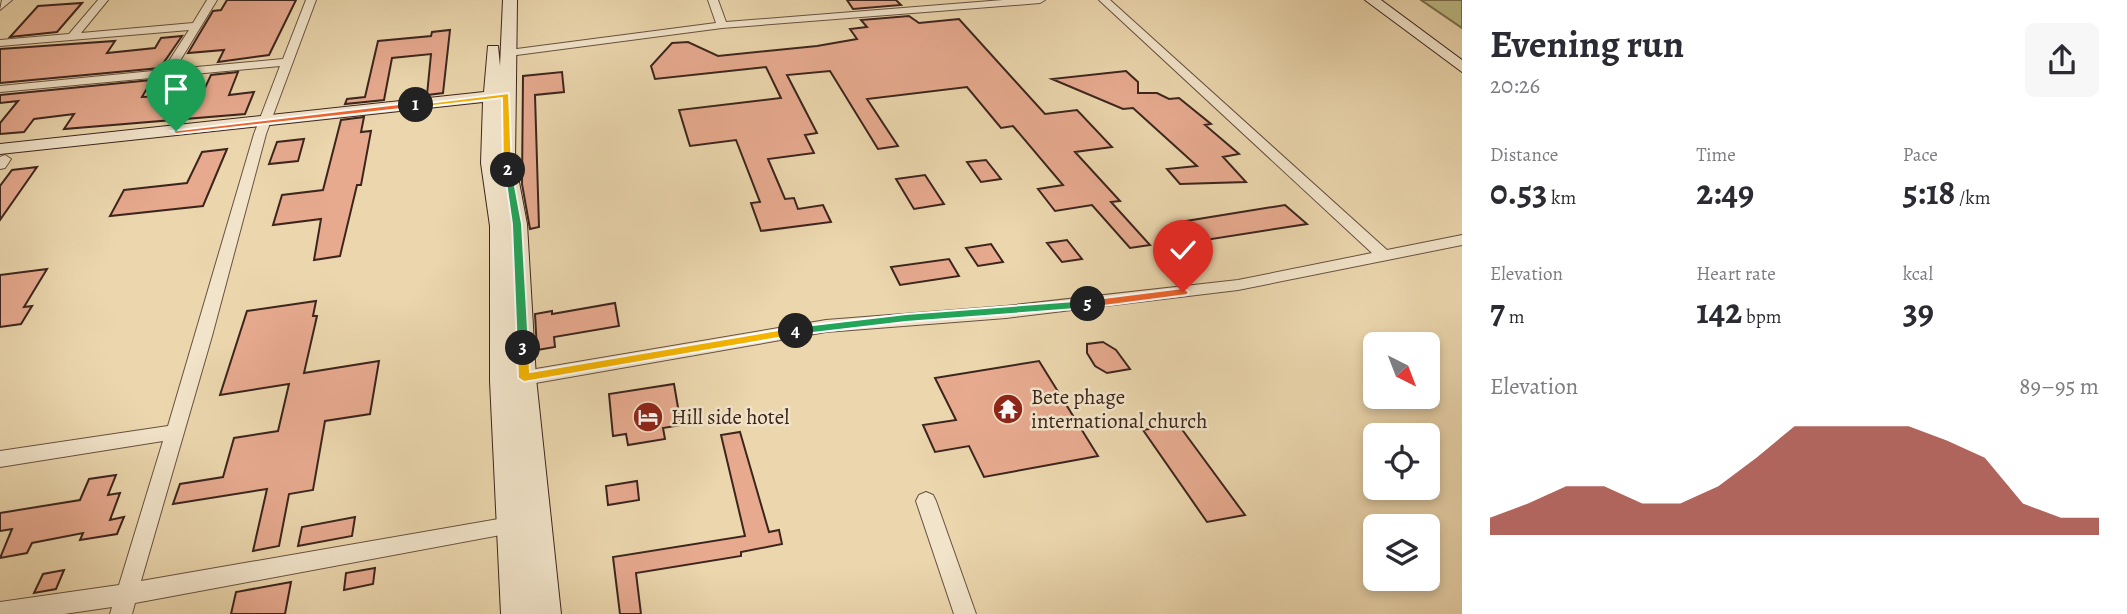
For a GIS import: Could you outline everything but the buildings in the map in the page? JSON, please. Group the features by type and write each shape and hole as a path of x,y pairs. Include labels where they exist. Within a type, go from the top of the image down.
{"main road":[{"path":"496,0 498,101 517,224 524,378 545,614"},
{"path":"510,0 509,52 498,101 490,163 499,226 502,381 517,614"},
{"path":"1372,0 1462,68"},
{"path":"1388,0 1462,54"},
{"path":"1,158 498,101"}],"street":[{"path":"0,7 7,0"},
{"path":"72,37 103,0"},
{"path":"167,73 212,0"},
{"path":"125,604 262,128 311,0"},
{"path":"713,0 722,25"},
{"path":"509,52 722,25 953,3 1040,0"},
{"path":"1104,0 1385,257"},
{"path":"0,43 197,26"},
{"path":"0,89 286,62"},
{"path":"524,378 826,326 1129,299 1238,285 1462,240"},
{"path":"0,458 176,432"},
{"path":"926,501 965,614"},
{"path":"0,613 125,604 510,526"}],"shaded area":[{"path":"1421,0 1462,0 1462,28"}],"place":[{"name":"Bete phage international church","path":"1008,409"},
{"name":"Hill side hotel","path":"648,417"}],"route":[{"path":"176,131 506,95 506,161 517,224 524,378 826,326 1006,312 1183,292"}]}
